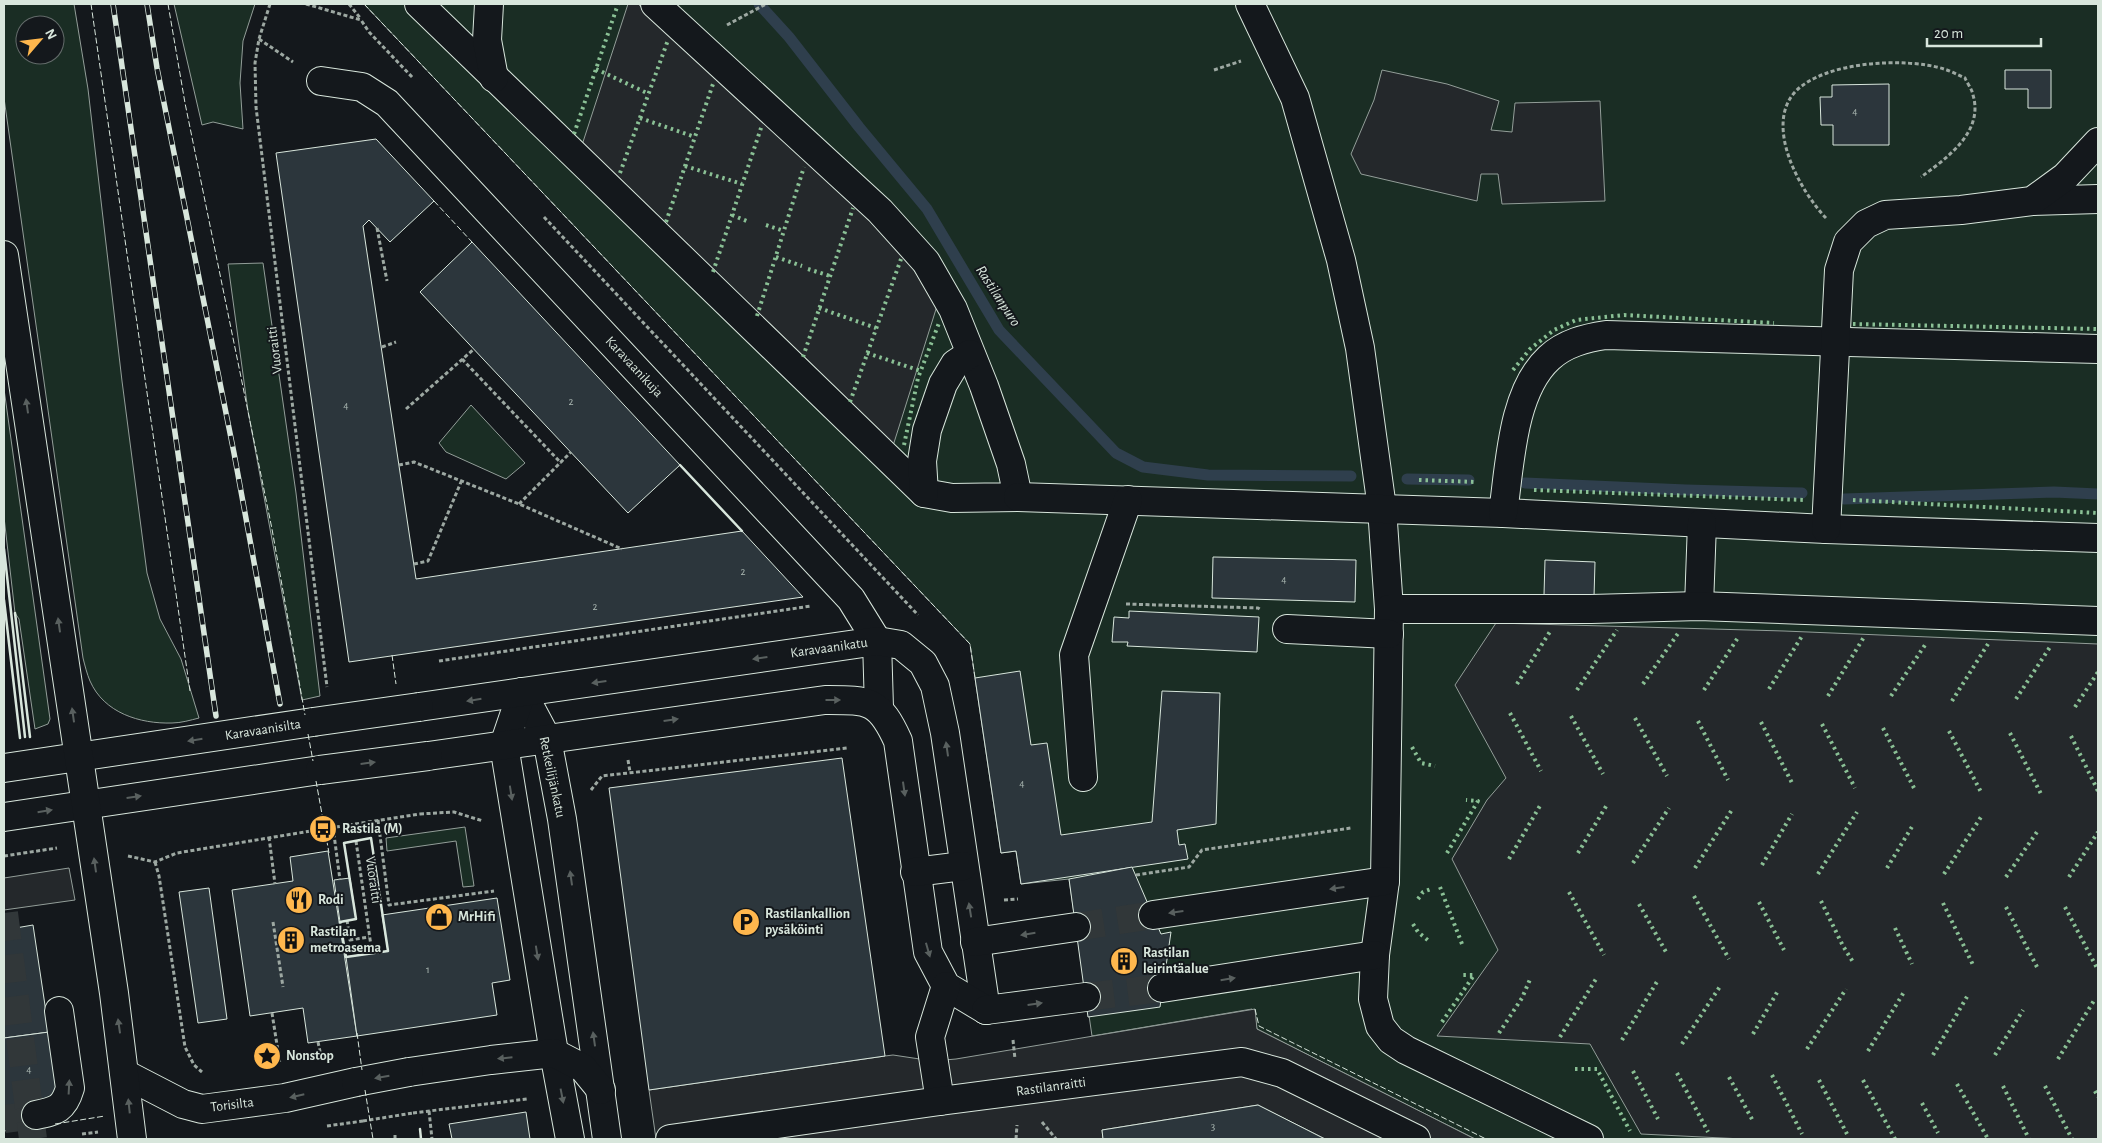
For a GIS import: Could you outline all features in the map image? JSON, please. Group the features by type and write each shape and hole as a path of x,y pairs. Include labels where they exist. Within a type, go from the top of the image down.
{"street":[{"path":"419,4 924,493 952,498 1018,496 1502,512 1826,529 2098,538"},
{"path":"489,4 487,40 494,78"},
{"path":"656,4 880,211 926,262 953,309 1011,464 1018,496"},
{"path":"1250,4 1296,98 1341,260 1360,348 1382,508 1389,621 1385,881 1375,955 1374,999 1380,1026 1391,1040 1406,1050 1589,1139"},
{"name":"Karavaanikuja","path":"321,81 362,87 387,102 851,599 878,641"},
{"path":"2032,201 2065,177 2098,142"},
{"path":"1826,529 1839,270 1848,242 1866,224 1885,215 1961,210 2032,201 2098,199"},
{"path":"4,255 86,804 125,1074 132,1139"},
{"path":"1502,512 1521,403 1532,379 1550,357 1569,345 1584,339 1606,335 2098,349"},
{"path":"924,493 922,460 927,430 943,384 955,364 970,354"},
{"path":"1083,777 1074,655 1128,500"},
{"path":"1699,606 1702,523"},
{"path":"1287,629 1591,609 1699,606 2098,621"},
{"path":"878,641 879,708"},
{"name":"Karavaanikatu","path":"522,692 878,641 901,645 923,663 935,686 945,733 963,866 986,1010"},
{"path":"522,692 504,745 554,1053 570,1139"},
{"name":"Karavaanisilta","path":"4,768 522,692"},
{"name":"Retkeilijänkatu","path":"522,692 547,739 562,819 607,1139"},
{"path":"4,817 320,770 825,700 855,700 879,708 890,723 898,741 915,872 928,952 946,986 986,1010 1086,997"},
{"path":"915,872 963,866"},
{"path":"1153,915 1385,881"},
{"path":"975,942 1076,926"},
{"path":"1162,988 1375,955"},
{"path":"940,1101 930,1037 946,986"},
{"path":"36,1115 59,1108 67,1100 70,1088 59,1011"},
{"path":"554,1053 583,1068 601,1090"},
{"name":"Torisilta","path":"125,1074 183,1104 202,1109 285,1098 409,1072 554,1053"},
{"name":"Rastilanraitti","path":"670,1139 940,1101 1242,1062 1282,1073 1416,1139"}],"path":[{"name":"Vuoraitti","path":"270,4 259,39 255,63 256,107 328,696"},
{"path":"349,4 361,20"},
{"path":"748,14 766,4"},
{"path":"259,39 321,81"},
{"path":"1848,242 1821,213 1800,182 1786,153 1782,116 1795,92 1820,75 1860,65 1902,62 1943,69 1965,78 1974,96 1974,122 1962,144 1917,180"},
{"path":"377,228 387,281"},
{"path":"382,347 396,342"},
{"path":"406,409 474,349"},
{"path":"462,359 561,463"},
{"path":"519,504 571,452"},
{"path":"399,465 414,462 519,504 622,549"},
{"path":"414,564 428,561 461,482"},
{"path":"439,662 896,592"},
{"path":"1117,604 1258,608 1287,629"},
{"path":"592,798 591,790 602,776 847,748"},
{"path":"208,1077 194,1065 185,1048 159,876 155,862 177,853 420,814 454,812 485,822"},
{"path":"378,820 389,905 504,889"},
{"path":"1136,875 1189,867 1202,850 1386,822"},
{"path":"333,827 340,880"},
{"path":"269,837 276,884"},
{"name":"Vuoraitti","path":"356,841 372,953"},
{"path":"4,856 62,848"},
{"path":"347,920 350,940 369,936"},
{"path":"273,922 283,987"},
{"path":"272,1013 280,1066"},
{"path":"319,1048 318,1042 322,1060"},
{"path":"363,1121 526,1098 530,1101"},
{"path":"429,1111 432,1139"}],"green space":[{"path":"4,4 74,4 88,89 122,381 147,573 160,619 181,659 199,718 172,723 160,723 136,719 114,709 96,692 90,681 83,658 4,98"},
{"path":"174,4 255,4 243,41 240,83 243,129 213,122 202,125"},
{"path":"364,4 2098,4 2098,1139 1475,1139 1257,1029 1252,1009 1092,1036 1069,879 1021,884 1016,851 1001,853 970,644"},
{"path":"263,263 296,493 320,696 302,700 248,411 228,264"},
{"path":"4,389 50,719 48,724 35,729 19,619 15,613 4,517"},
{"path":"471,405 525,463 506,479 446,452 439,443"},
{"path":"465,827 474,886 463,887 456,841 387,851 386,838"}],"shaded area":[{"path":"628,4 638,4 866,217 910,264 937,306 892,449 582,145"},
{"path":"1382,70 1447,84 1499,101 1491,130 1512,132 1515,103 1600,101 1605,201 1502,204 1498,174 1481,174 1477,201 1361,174 1351,154 1374,100"},
{"path":"1496,623 1784,631 2098,644 2098,1139 1743,1139 1641,1134 1590,1044 1437,1036 1498,950 1452,859 1487,800 1506,778 1455,685"},
{"path":"69,868 75,900 4,910 4,878"},
{"path":"1255,1009 1257,1029 1475,1139 1325,1139 1258,1105 1102,1130 1103,1139 656,1139 649,1090 893,1055 933,1061 956,1059"}],"building":[{"path":"2005,70 2051,70 2051,108 2028,108 2028,89 2005,89"},
{"path":"1889,84 1889,145 1833,145 1833,125 1821,125 1820,97 1832,97 1832,85"},
{"path":"376,139 434,201 390,242 369,220 363,226 416,579 742,531 803,597 349,662 276,153"},
{"path":"472,242 680,465 628,513 420,292"},
{"path":"1213,557 1356,560 1355,602 1212,598"},
{"path":"1545,560 1595,562 1594,597 1544,595"},
{"path":"1129,611 1259,617 1257,652 1127,646 1128,642 1112,642 1114,617 1129,618"},
{"path":"1020,671 1031,745 1047,743 1061,835 1152,822 1162,691 1220,693 1216,824 1177,830 1179,845 1185,844 1188,859 1021,884 1016,851 1001,853 975,678"},
{"name":"Rastilankallion pysäköinti","path":"842,758 885,1056 649,1090 609,788"},
{"name":"Rastilan metroasema","path":"328,851 357,1036 308,1043 303,1008 250,1016 232,890 293,881 290,857"},
{"name":"Rastilan leirintäalue","path":"1132,867 1161,934 1171,932 1160,1007 1088,1017 1069,879"},
{"path":"350,878 356,919 340,922 334,880"},
{"path":"209,888 227,1019 198,1023 179,892"},
{"path":"497,898 510,980 492,983 497,1015 357,1036 346,957 388,951 382,915"},
{"path":"33,925 49,1032 4,1038 4,930"},
{"path":"49,1032 58,1100 38,1126 4,1131 4,1038"},
{"path":"1258,1105 1325,1139 1103,1139 1102,1130"},
{"path":"526,1112 530,1139 452,1139 449,1124"}],"waterway":[{"name":"Rastilanpuro","path":"759,4 789,37 859,127 927,209 999,330 1116,453 1143,467 1208,475 1351,476"},
{"path":"1407,479 1469,480"},
{"path":"1525,483 1802,493"},
{"path":"1844,499 2054,492 2098,494"}],"tunnel":[{"path":"4,913 33,1139"},
{"path":"1076,927 1153,915"},
{"path":"1086,997 1162,988"},
{"path":"4,1119 36,1115"}],"railway":[{"path":"113,4 216,716"},
{"path":"147,4 157,68 234,453 280,704"}],"hedge":[{"path":"574,134 618,4"},
{"path":"620,173 668,40"},
{"path":"596,69 649,94"},
{"path":"666,222 714,81"},
{"path":"640,118 695,137"},
{"path":"713,272 762,125"},
{"path":"685,166 742,184"},
{"path":"757,316 804,167"},
{"path":"803,357 853,208"},
{"path":"732,215 749,222"},
{"path":"766,225 784,231"},
{"path":"776,257 802,266"},
{"path":"850,402 901,259"},
{"path":"808,269 830,276"},
{"path":"819,308 876,328"},
{"path":"1513,370 1530,349 1554,330 1576,320 1624,315 1774,323"},
{"path":"904,445 918,378 939,323"},
{"path":"1853,324 2098,329"},
{"path":"867,353 921,371"},
{"path":"1419,480 1477,482"},
{"path":"1534,490 1804,500"},
{"path":"1853,500 2098,513"},
{"path":"1517,684 1551,630"},
{"path":"1577,690 1617,630"},
{"path":"1643,684 1679,632"},
{"path":"1704,690 1739,636"},
{"path":"1769,689 1802,636"},
{"path":"1828,696 1864,637"},
{"path":"1891,696 1927,642"},
{"path":"1952,701 1988,644"},
{"path":"2016,699 2050,647"},
{"path":"2075,707 2098,672"},
{"path":"1510,713 1541,771"},
{"path":"1571,716 1603,774"},
{"path":"1635,718 1667,776"},
{"path":"1698,721 1728,780"},
{"path":"1761,722 1792,783"},
{"path":"1822,724 1855,788"},
{"path":"1883,728 1914,788"},
{"path":"1949,731 1981,792"},
{"path":"2010,733 2041,794"},
{"path":"2071,736 2098,791"},
{"path":"1412,747 1421,763 1435,766"},
{"path":"1447,853 1478,801 1466,800"},
{"path":"1578,853 1608,803"},
{"path":"1509,859 1541,804"},
{"path":"1633,863 1669,808"},
{"path":"1695,868 1733,808"},
{"path":"1818,874 1857,812"},
{"path":"1762,865 1792,814"},
{"path":"1944,874 1981,817"},
{"path":"1887,868 1913,825"},
{"path":"2006,877 2039,829"},
{"path":"2069,877 2098,832"},
{"path":"1440,887 1462,944"},
{"path":"1418,899 1423,892 1431,889"},
{"path":"1569,892 1604,955"},
{"path":"1694,896 1729,959"},
{"path":"1821,901 1853,962"},
{"path":"1759,902 1784,950"},
{"path":"1943,903 1974,967"},
{"path":"1639,904 1666,952"},
{"path":"2006,907 2037,967"},
{"path":"2065,907 2098,970"},
{"path":"1413,924 1418,932 1430,942"},
{"path":"1895,928 1912,964"},
{"path":"1442,1022 1474,975 1460,975"},
{"path":"1499,1033 1522,998 1531,977"},
{"path":"1560,1037 1596,979"},
{"path":"1622,1040 1658,980"},
{"path":"1682,1044 1721,985"},
{"path":"1753,1034 1779,989"},
{"path":"1807,1049 1846,989"},
{"path":"1868,1051 1904,992"},
{"path":"1933,1055 1968,995"},
{"path":"2058,1059 2095,999"},
{"path":"1995,1055 2023,1010"},
{"path":"1575,1069 1597,1069 1630,1131"},
{"path":"1633,1071 1658,1119"},
{"path":"1677,1073 1708,1132"},
{"path":"1772,1075 1802,1134"},
{"path":"1729,1077 1753,1121"},
{"path":"1819,1080 1847,1134"},
{"path":"1863,1080 1895,1139"},
{"path":"1957,1084 1988,1139"},
{"path":"2003,1086 2029,1139"},
{"path":"2045,1086 2072,1139"},
{"path":"2095,1091 2098,1097"},
{"path":"1922,1103 1938,1133"}],"fence":[{"path":"91,4 190,691"},
{"path":"168,4 185,103 272,529 305,715"},
{"path":"364,4 970,644 975,678"},
{"path":"434,201 472,242"},
{"path":"392,655 396,684"},
{"path":"308,734 313,761"},
{"path":"316,781 329,853"},
{"path":"1255,1009 1259,1026 1486,1139"},
{"path":"357,1033 362,1070"},
{"path":"365,1090 373,1139"},
{"path":"55,1124 105,1116"}],"wall":[{"path":"680,465 742,531"},
{"path":"4,549 25,737"},
{"path":"4,600 20,738"},
{"path":"15,613 30,737"},
{"path":"371,838 388,951 346,957 340,922 356,919 344,843 371,838"},
{"path":"420,1129 421,1139"}],"place":[{"name":"Rastila (M)","path":"323,829"},
{"name":"Rodi","path":"299,900"},
{"name":"MrHifi","path":"439,917"},
{"name":"Rastilankallion pysäköinti","path":"746,922"},
{"name":"Rastilan metroasema","path":"291,940"},
{"name":"Rastilan leirintäalue","path":"1124,961"},
{"name":"Nonstop","path":"267,1056"}]}
